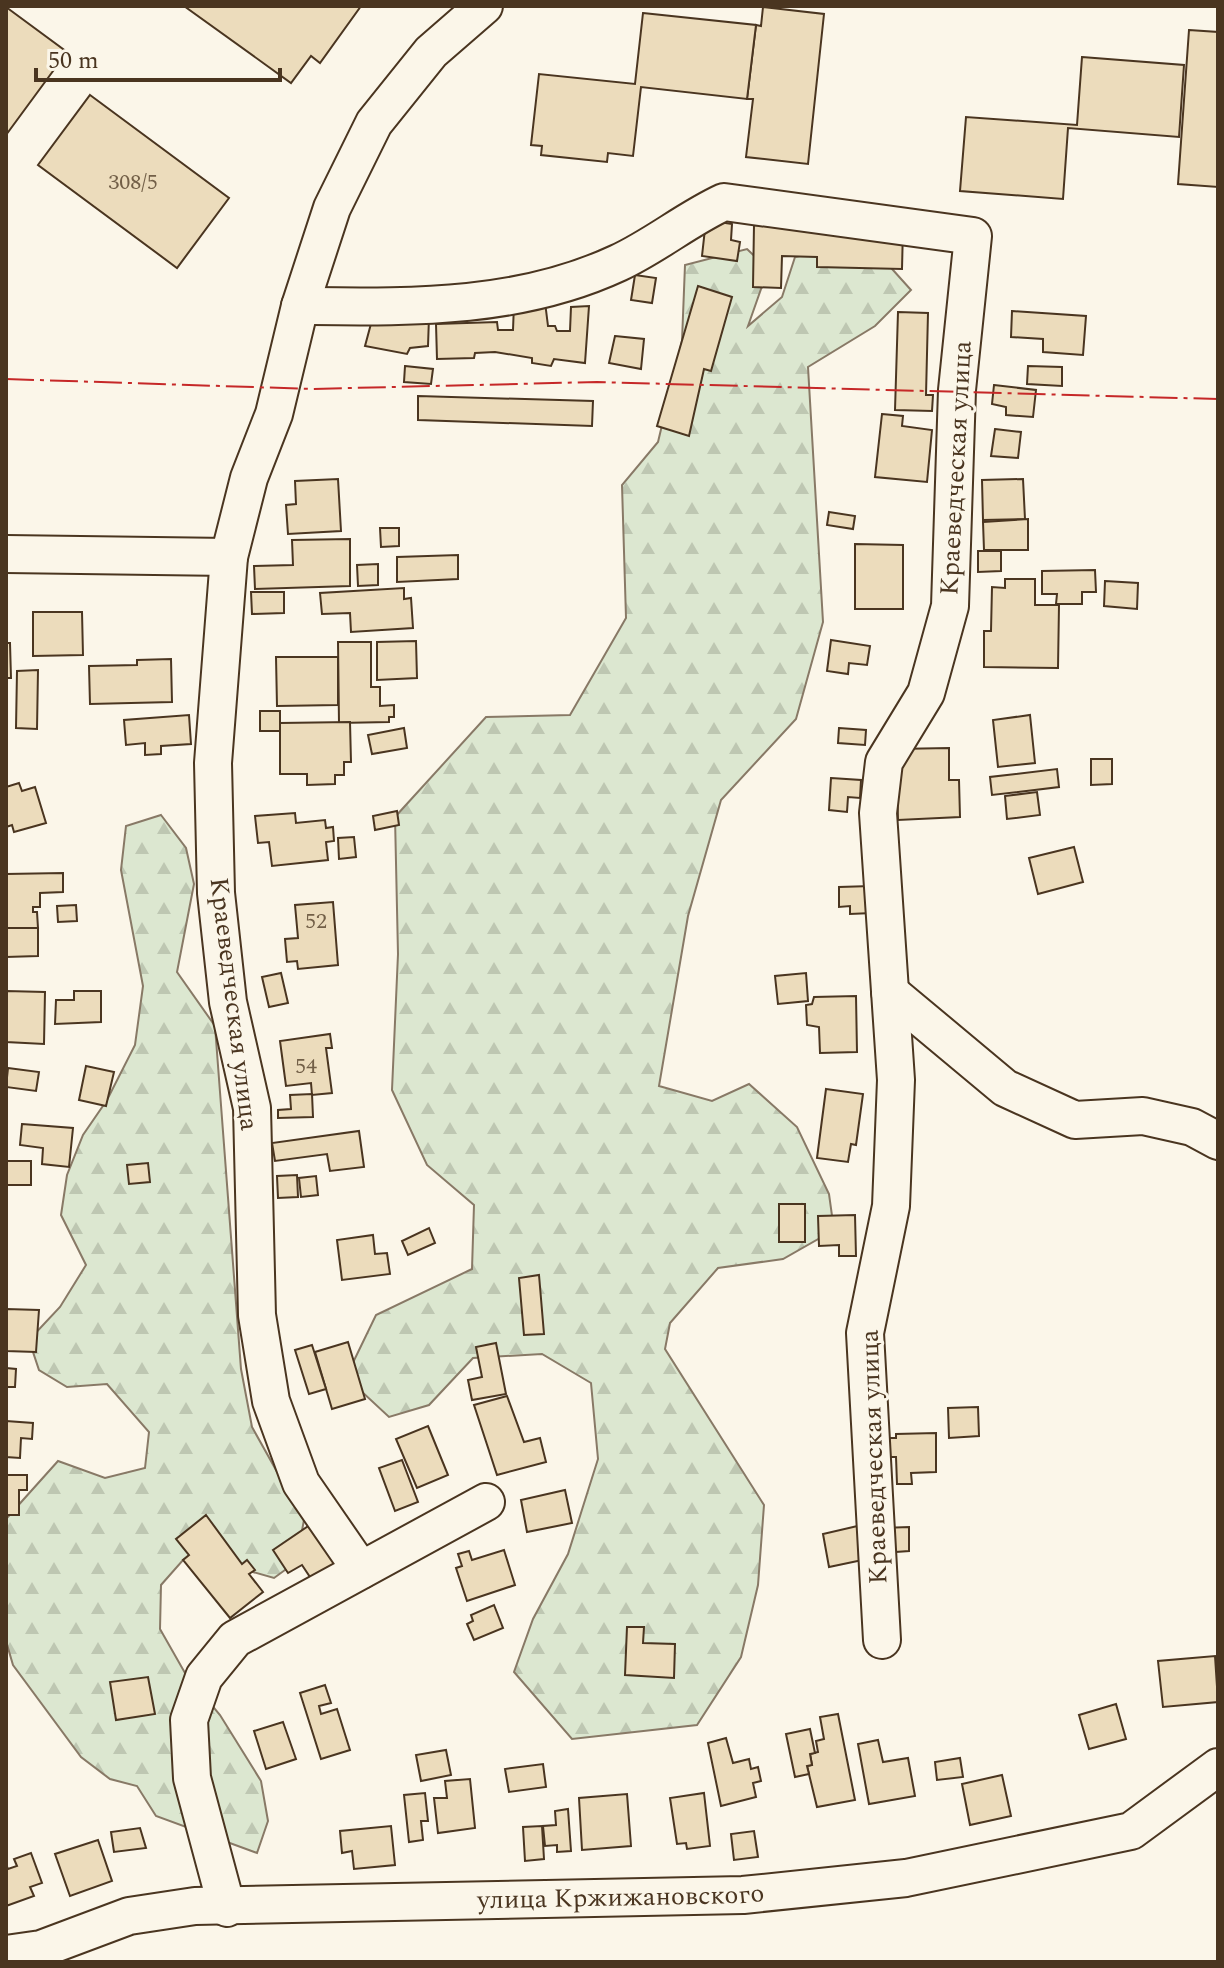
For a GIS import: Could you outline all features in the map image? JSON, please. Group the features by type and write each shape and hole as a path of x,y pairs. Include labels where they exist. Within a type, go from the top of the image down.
{"street":[{"path":"300,306 332,208 374,123 431,52 484,6"},
{"name":"Краеведческая улица","path":"361,1570 301,1483 271,1401 257,1315 252,1108 228,1002 216,893 213,763 229,557 249,478 274,414 300,306 443,307 546,291 620,263 694,215 724,202 973,236 957,390 950,606 926,693 884,762 878,813 896,1080 891,1206 865,1333 882,1640"},
{"path":"6,554 229,557"},
{"path":"890,992 949,1045 1005,1088 1019,1095 1075,1120 1143,1116 1192,1127 1218,1141"},
{"path":"227,1908 192,1778 189,1720 204,1677 235,1639 486,1502"},
{"name":"улица Кржижановского","path":"6,1954 41,1949 129,1916 195,1906 227,1908 743,1895 906,1878 1131,1831 1218,1767"}],"green space":[{"path":"747,249 768,269 748,326 782,297 795,257 829,250 884,260 911,290 875,326 808,367 823,622 796,719 721,800 688,916 659,1086 712,1101 749,1084 797,1127 829,1194 834,1230 783,1259 718,1268 670,1323 665,1349 764,1505 758,1585 741,1657 697,1725 572,1739 514,1672 533,1619 568,1554 598,1459 591,1383 542,1354 473,1358 429,1405 389,1417 346,1377 376,1315 472,1269 474,1205 427,1165 392,1090 398,954 395,817 486,717 570,715 626,618 622,485 658,442 682,341 685,265"},
{"path":"161,815 186,848 194,884 177,972 215,1026 241,1369 252,1427 304,1520 296,1562 274,1578 246,1570 217,1543 183,1560 161,1585 160,1629 185,1673 220,1715 261,1781 268,1821 257,1853 156,1816 137,1786 110,1779 81,1757 13,1665 6,1641 6,1519 58,1461 105,1478 145,1468 149,1432 107,1384 67,1387 39,1370 29,1340 60,1307 86,1265 61,1215 67,1175 83,1135 107,1100 135,1045 143,986 121,870 126,826"}],"building":[{"path":"184,6 361,6 320,63 311,56 291,83"},
{"path":"6,7 67,52 6,135"},
{"path":"763,7 824,14 808,164 746,157 753,99 747,99 756,25 761,26"},
{"path":"643,13 756,25 747,99 641,87 633,156 608,153 607,162 541,155 542,146 531,145 539,74 635,84"},
{"path":"1189,30 1218,32 1218,187 1178,184"},
{"path":"1082,57 1184,65 1179,137 1068,128 1063,199 960,191 966,117 1077,125"},
{"path":"90,95 229,198 177,268 38,165"},
{"path":"706,220 732,224 731,240 740,242 737,261 702,256"},
{"path":"754,225 903,228 902,269 817,267 817,257 782,256 781,288 753,287"},
{"path":"635,275 656,278 652,303 631,300"},
{"path":"698,286 732,297 711,371 704,369 689,436 657,426"},
{"path":"545,302 548,326 555,326 557,331 570,331 571,307 589,306 585,363 554,359 551,366 532,363 532,358 495,352 475,353 474,358 437,359 436,324 497,322 498,330 513,330 514,304"},
{"path":"1012,311 1086,316 1083,355 1043,352 1043,339 1011,337"},
{"path":"898,312 928,313 926,395 933,395 932,411 895,410"},
{"path":"429,317 428,346 410,348 407,354 365,346 372,320"},
{"path":"615,336 644,339 641,369 609,363"},
{"path":"405,366 433,369 431,384 404,382"},
{"path":"1028,366 1062,367 1062,386 1027,384"},
{"path":"994,385 1036,390 1033,417 1006,415 1006,407 992,404"},
{"path":"418,396 593,401 592,426 418,420"},
{"path":"882,414 903,416 902,426 932,430 927,482 875,477"},
{"path":"995,429 1021,432 1018,458 991,456"},
{"path":"338,479 341,531 288,534 286,505 296,504 295,481"},
{"path":"1023,479 1025,519 983,520 982,480"},
{"path":"829,512 855,516 853,529 827,525"},
{"path":"1028,519 1028,550 984,550 983,522"},
{"path":"380,528 399,528 399,546 381,547"},
{"path":"350,539 350,586 255,589 254,566 293,565 292,540"},
{"path":"855,544 903,545 903,609 855,609"},
{"path":"978,551 1001,551 1001,571 978,572"},
{"path":"458,555 458,579 397,582 397,557"},
{"path":"378,564 378,585 358,586 357,565"},
{"path":"1095,570 1096,592 1082,592 1082,604 1056,604 1057,594 1042,594 1042,571"},
{"path":"1005,579 1035,579 1035,605 1059,605 1058,668 984,667 984,631 991,631 992,587 1005,588"},
{"path":"1105,581 1138,583 1137,609 1104,606"},
{"path":"404,588 404,599 411,598 413,628 351,632 350,613 322,614 320,593"},
{"path":"251,592 284,592 284,613 252,614"},
{"path":"33,612 82,612 83,655 33,656"},
{"path":"831,640 870,646 867,665 849,663 848,674 827,671"},
{"path":"416,641 417,678 377,680 377,642"},
{"path":"338,642 371,642 371,687 380,687 380,706 394,705 394,717 389,717 389,722 339,723"},
{"path":"6,643 10,643 11,678 6,678"},
{"path":"276,657 338,657 338,705 277,706"},
{"path":"171,659 172,702 90,704 89,666 137,665 137,660"},
{"path":"38,670 37,729 16,728 17,671"},
{"path":"260,711 280,711 280,731 260,731"},
{"path":"189,715 191,744 161,746 161,754 145,755 145,743 126,745 124,720"},
{"path":"1030,715 1035,763 998,767 993,720"},
{"path":"350,722 351,762 344,762 344,775 335,775 335,784 307,785 307,774 280,774 280,723"},
{"path":"404,728 407,748 372,754 368,735"},
{"path":"839,728 866,730 865,745 838,743"},
{"path":"949,748 949,780 959,780 960,817 898,820 896,749"},
{"path":"1091,759 1112,759 1112,784 1091,785"},
{"path":"1057,769 1059,787 992,795 990,777"},
{"path":"831,778 861,780 860,798 848,797 847,812 829,810"},
{"path":"19,783 22,791 35,787 46,823 14,832 12,825 6,827 6,787"},
{"path":"1037,792 1040,815 1007,819 1005,796"},
{"path":"397,811 399,825 375,830 373,816"},
{"path":"295,813 296,823 325,820 326,828 333,827 334,841 326,842 328,860 272,866 269,842 258,843 255,816"},
{"path":"354,837 356,857 339,859 338,838"},
{"path":"1074,847 1083,882 1038,894 1029,858"},
{"path":"63,873 63,892 40,893 40,907 33,907 33,912 37,912 38,928 6,928 6,874"},
{"path":"871,886 872,913 850,914 850,906 839,907 839,887"},
{"path":"333,902 338,965 298,969 297,961 287,962 285,939 298,938 295,905"},
{"path":"76,905 77,921 58,922 57,906"},
{"path":"6,928 38,928 38,956 6,957"},
{"path":"281,973 288,1003 269,1007 262,977"},
{"path":"806,973 808,1001 778,1004 775,976"},
{"path":"6,991 45,992 44,1044 6,1042"},
{"path":"74,991 101,991 101,1022 55,1024 56,1000 74,1000"},
{"path":"856,996 857,1052 820,1053 819,1027 807,1025 806,1005 812,1004 814,997"},
{"path":"330,1034 332,1048 326,1048 332,1093 312,1095 311,1083 286,1086 280,1041"},
{"path":"86,1066 114,1072 106,1106 79,1100"},
{"path":"8,1068 39,1072 36,1091 6,1087"},
{"path":"826,1089 863,1094 856,1145 851,1144 848,1162 817,1158"},
{"path":"312,1094 313,1117 278,1118 278,1110 291,1109 290,1095"},
{"path":"22,1124 73,1128 69,1167 42,1164 43,1148 20,1145"},
{"path":"359,1131 364,1167 330,1171 327,1154 275,1161 272,1143"},
{"path":"6,1161 31,1161 31,1185 6,1185"},
{"path":"148,1163 150,1182 129,1184 127,1165"},
{"path":"297,1175 298,1197 278,1198 277,1176"},
{"path":"316,1176 318,1195 301,1197 299,1178"},
{"path":"779,1204 805,1204 805,1242 779,1242"},
{"path":"855,1215 856,1256 839,1256 839,1245 819,1246 818,1216"},
{"path":"429,1228 435,1243 408,1255 402,1241"},
{"path":"373,1235 375,1254 387,1253 390,1274 342,1280 337,1240"},
{"path":"539,1275 544,1334 524,1335 519,1278"},
{"path":"6,1309 39,1310 36,1352 6,1351"},
{"path":"348,1342 365,1399 332,1409 315,1352"},
{"path":"496,1343 506,1394 472,1400 468,1380 482,1377 476,1347"},
{"path":"312,1345 326,1389 309,1394 295,1350"},
{"path":"6,1368 16,1369 15,1387 6,1387"},
{"path":"507,1396 524,1442 540,1438 546,1462 497,1475 474,1405"},
{"path":"978,1407 979,1436 949,1438 948,1408"},
{"path":"6,1421 33,1423 32,1439 21,1438 20,1458 6,1457"},
{"path":"428,1426 448,1475 417,1488 396,1439"},
{"path":"936,1433 936,1472 911,1473 912,1484 897,1484 896,1457 888,1457 888,1438 896,1438 896,1434"},
{"path":"402,1460 418,1502 395,1511 379,1468"},
{"path":"6,1475 27,1475 27,1490 19,1490 19,1515 6,1515"},
{"path":"565,1490 572,1523 527,1532 521,1500"},
{"path":"206,1515 242,1564 247,1560 255,1570 249,1574 263,1592 230,1618 183,1560 189,1555 176,1539"},
{"path":"320,1518 346,1557 312,1580 302,1565 288,1573 273,1550"},
{"path":"866,1524 872,1558 829,1567 823,1534"},
{"path":"909,1527 909,1551 882,1553 882,1528"},
{"path":"504,1550 515,1585 467,1601 456,1568 462,1566 458,1554 469,1551 472,1560"},
{"path":"494,1605 503,1628 474,1640 467,1624 473,1621 471,1615"},
{"path":"627,1627 644,1627 643,1643 675,1644 674,1678 625,1675"},
{"path":"1215,1656 1218,1702 1163,1707 1158,1661"},
{"path":"148,1677 155,1714 116,1720 110,1682"},
{"path":"325,1685 331,1703 319,1706 321,1714 337,1709 350,1750 321,1759 300,1693"},
{"path":"1116,1704 1126,1739 1089,1749 1079,1715"},
{"path":"838,1714 855,1800 817,1807 807,1766 812,1765 810,1754 818,1752 816,1741 824,1739 820,1717"},
{"path":"283,1722 296,1759 266,1769 254,1731"},
{"path":"810,1729 815,1753 810,1754 812,1765 807,1766 809,1774 795,1777 786,1734"},
{"path":"726,1738 733,1763 749,1759 751,1769 758,1767 761,1781 753,1783 756,1797 721,1806 708,1743"},
{"path":"878,1740 883,1762 908,1758 915,1796 869,1804 858,1744"},
{"path":"446,1750 451,1775 421,1781 416,1755"},
{"path":"960,1758 963,1777 937,1780 935,1762"},
{"path":"543,1764 546,1787 509,1792 505,1769"},
{"path":"1002,1775 1011,1816 970,1825 962,1784"},
{"path":"470,1779 475,1828 438,1833 434,1798 447,1798 445,1781"},
{"path":"425,1793 428,1821 421,1821 423,1840 409,1842 404,1795"},
{"path":"704,1793 710,1846 687,1849 686,1843 677,1844 670,1798"},
{"path":"627,1794 631,1846 582,1850 579,1798"},
{"path":"568,1809 571,1851 557,1852 557,1845 545,1846 543,1826 556,1825 555,1811"},
{"path":"391,1826 395,1865 354,1869 352,1851 342,1853 340,1831"},
{"path":"542,1826 544,1859 525,1861 523,1827"},
{"path":"140,1828 146,1848 114,1852 111,1832"},
{"path":"754,1831 758,1857 734,1860 731,1834"},
{"path":"98,1840 112,1881 70,1896 55,1854"},
{"path":"31,1853 42,1883 30,1887 34,1896 6,1906 6,1864 8,1869 17,1866 14,1859"}],"power":[{"path":"6,379 312,389 597,382 1218,399"}]}
